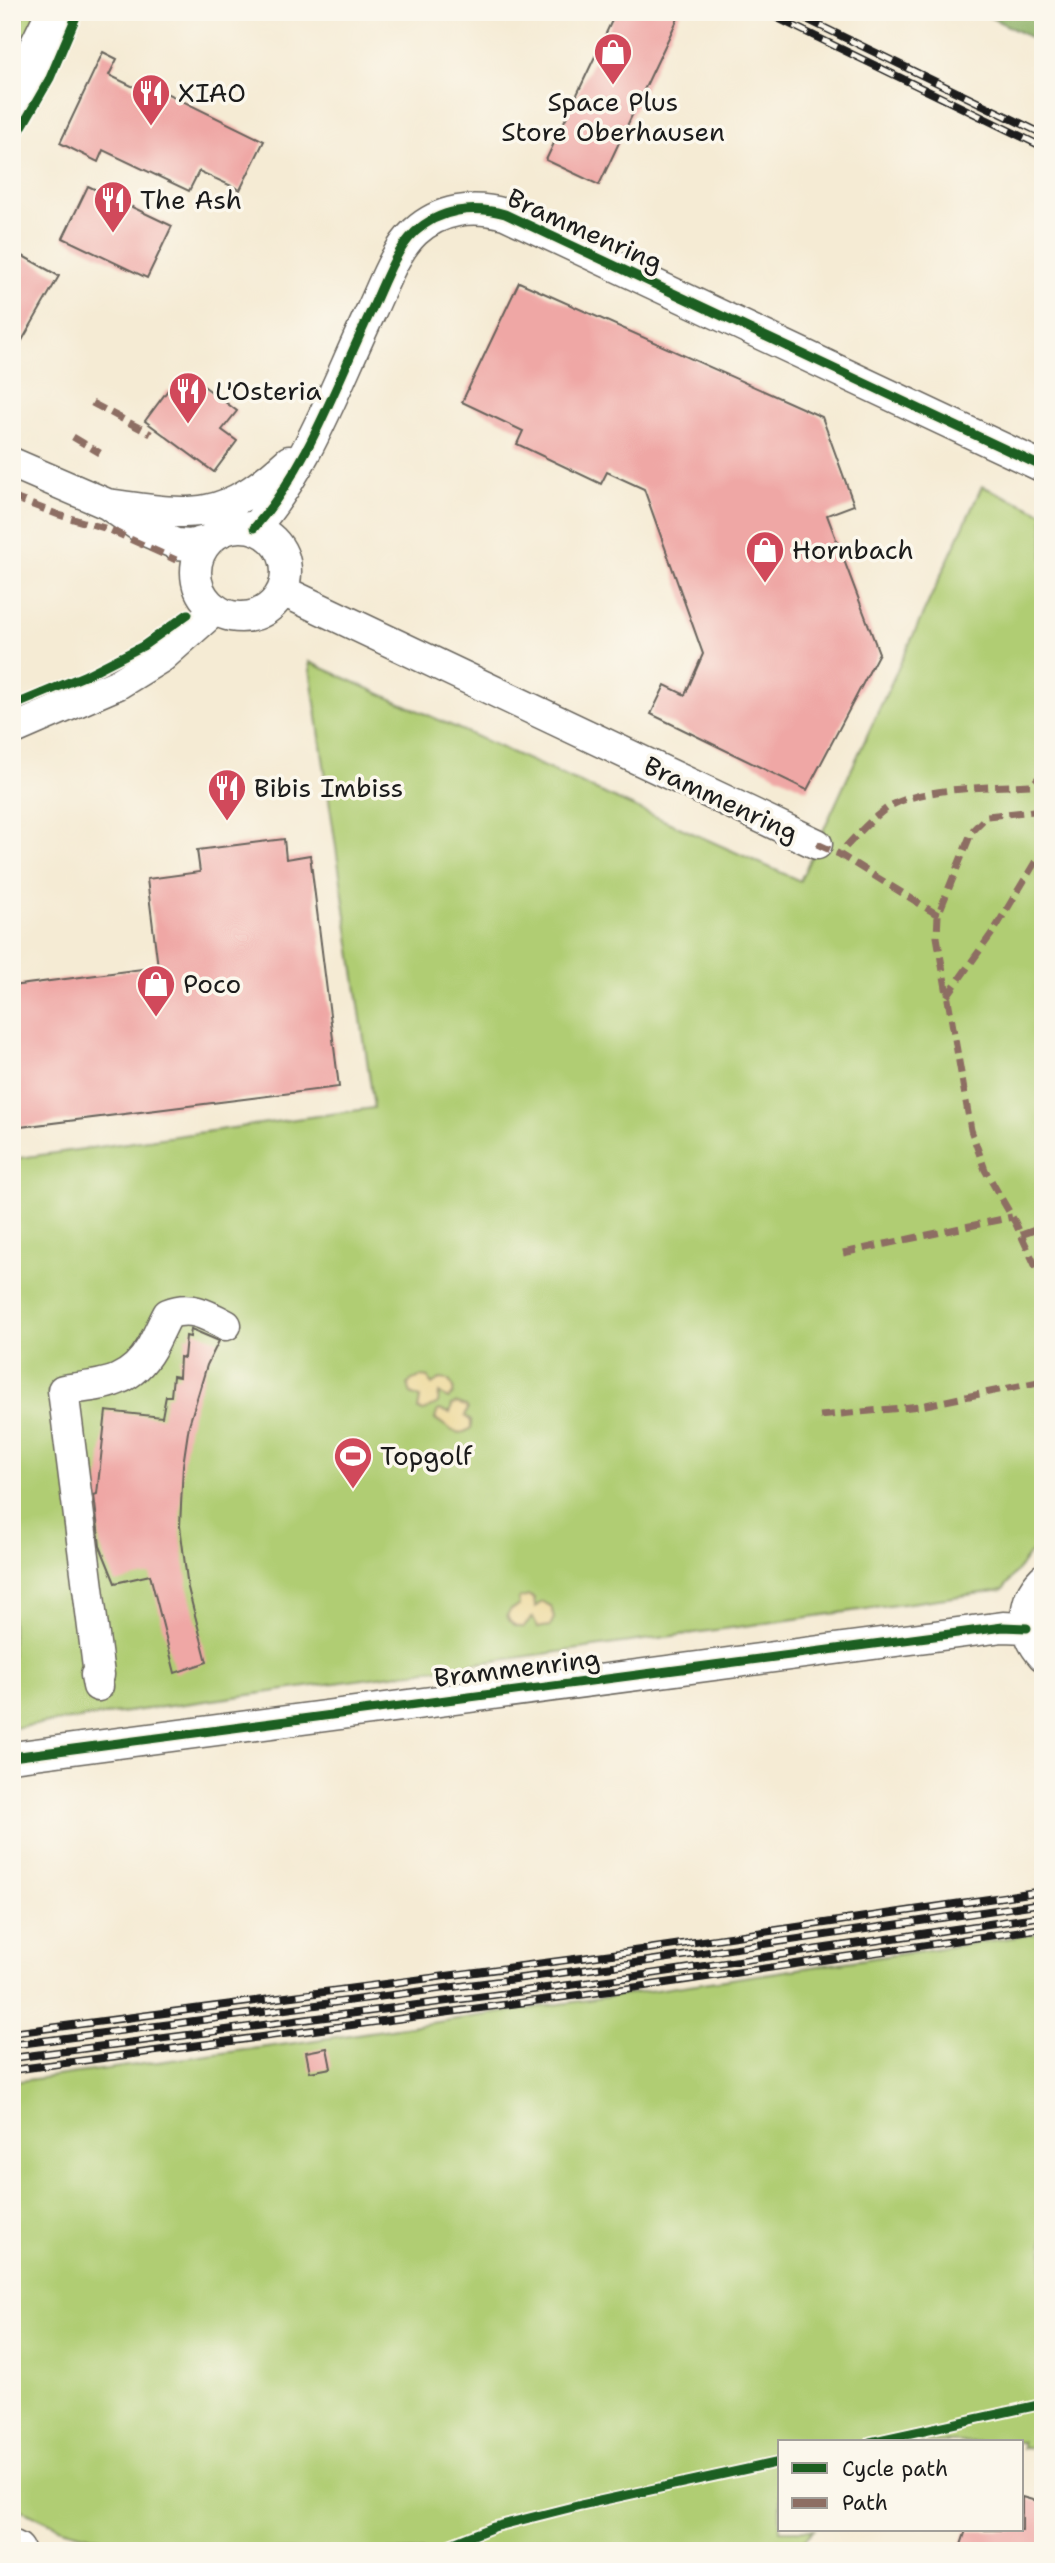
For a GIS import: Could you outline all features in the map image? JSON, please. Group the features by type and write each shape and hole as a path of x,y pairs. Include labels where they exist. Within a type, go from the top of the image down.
{"main road":[{"path":"12,101 55,12"}],"street":[{"name":"Brammenring","path":"12,463 107,504 146,531 176,544 191,545 209,540 229,528 238,526 254,528 289,479 310,442 406,242 423,225 445,214 483,208 505,214 1043,467"},
{"name":"Brammenring","path":"107,504 174,513 219,508 260,487 310,442"},
{"name":"Brammenring","path":"310,442 281,548 287,570 283,591 817,844"},
{"path":"254,528 275,540 281,548"},
{"path":"209,540 198,556 196,577 206,600 216,609 233,617 249,617 270,607 283,591"},
{"path":"12,730 118,684 162,657 216,609"},
{"path":"97,1686 96,1675 99,1675 63,1390 96,1386 122,1379 139,1364 151,1348 169,1314 180,1309 195,1310 226,1325"},
{"path":"1043,1579 1029,1599 1026,1616 1030,1637 1043,1656"},
{"name":"Brammenring","path":"12,1757 963,1632 1003,1627 1027,1628"}],"green space":[{"path":"25,12 44,12 12,78 12,39"},
{"path":"980,12 1043,12 1043,44"},
{"path":"982,486 1043,513 1043,1548 1029,1554 1003,1590 12,1728 12,1159 374,1108 309,662 800,881"},
{"path":"1043,1933 1043,2448 1024,2448 1024,2440 778,2440 778,2532 812,2532 793,2551 146,2551 58,2527 12,2505 12,2082"}],"sand":[{"path":"421,1377 428,1378 432,1385 440,1379 448,1380 454,1387 453,1394 448,1399 439,1393 438,1403 424,1411 418,1410 420,1398 411,1394 408,1384"},
{"path":"456,1403 466,1406 468,1409 465,1416 471,1421 471,1428 461,1433 452,1431 435,1419 438,1410 450,1413 452,1405"},
{"path":"529,1596 534,1598 535,1607 542,1602 551,1606 554,1618 550,1626 537,1628 533,1617 524,1627 516,1626 509,1620 507,1615 511,1609 519,1606 518,1599"}],"building":[{"name":"Space Plus Store Oberhausen","path":"616,12 681,12 599,185 546,160"},
{"name":"XIAO","path":"103,52 117,59 109,75 146,93 150,85 264,141 240,190 199,171 189,191 103,150 98,162 60,143"},
{"path":"88,186 172,226 147,278 63,238"},
{"path":"21,255 59,276 12,358 12,270"},
{"name":"Hornbach","path":"519,282 822,417 854,505 827,515 879,653 807,790 651,714 665,685 685,695 703,654 644,489 607,472 601,484 517,444 523,431 462,402"},
{"name":"L'Osteria","path":"201,384 237,411 222,430 237,441 214,472 145,421 168,390 187,404"},
{"path":"284,839 286,859 310,855 339,1087 12,1128 12,986 158,967 147,879 200,872 197,850"},
{"path":"191,1329 219,1341 207,1365 189,1425 183,1465 180,1526 188,1588 207,1662 175,1673 150,1575 115,1583 100,1546 94,1495 97,1494 106,1411 162,1417 166,1396 171,1396 173,1376 179,1377 180,1357 184,1358 186,1336 190,1337"},
{"path":"327,2048 331,2068 310,2072 306,2052"},
{"path":"1024,2498 1043,2503 1043,2551 959,2551 965,2532 1024,2532"}],"railway":[{"path":"765,12 1043,147"},
{"path":"792,12 1043,134"},
{"path":"12,2033 620,1953 1043,1891"},
{"path":"12,2045 621,1965 1043,1903"},
{"path":"12,2058 623,1978 1043,1916"},
{"path":"12,2070 624,1989 1043,1928"}],"marked path":[{"path":"92,403 151,434"},
{"path":"73,437 100,453"},
{"path":"12,497 59,515 108,529 176,560"},
{"path":"938,915 839,854 874,818 901,801 957,789 1032,785 1043,773"},
{"path":"1043,810 987,816 972,831 938,915 937,937 971,1130 985,1170 1015,1222 1043,1282"},
{"path":"817,844 839,854"},
{"path":"947,996 995,929 1043,849"},
{"path":"843,1253 1012,1217"},
{"path":"1021,1235 1043,1227"},
{"path":"820,1416 921,1406 1043,1381"}],"cycle path":[{"path":"12,144 50,78 78,12"},
{"path":"254,528 273,504 306,452 401,249 415,232 435,218 469,210 505,214 1043,467"},
{"path":"12,706 84,676 143,646 188,614"},
{"path":"12,1757 1003,1627 1027,1628"},
{"path":"879,2440 1043,2404"},
{"path":"433,2551 494,2527 581,2505 778,2462"}],"place":[{"name":"Space Plus Store Oberhausen","path":"613,86"},
{"name":"XIAO","path":"151,127"},
{"name":"The Ash","path":"113,234"},
{"name":"L'Osteria","path":"188,425"},
{"name":"Hornbach","path":"765,584"},
{"name":"Bibis Imbiss","path":"227,822"},
{"name":"Poco","path":"156,1018"},
{"name":"Topgolf","path":"353,1490"}]}
